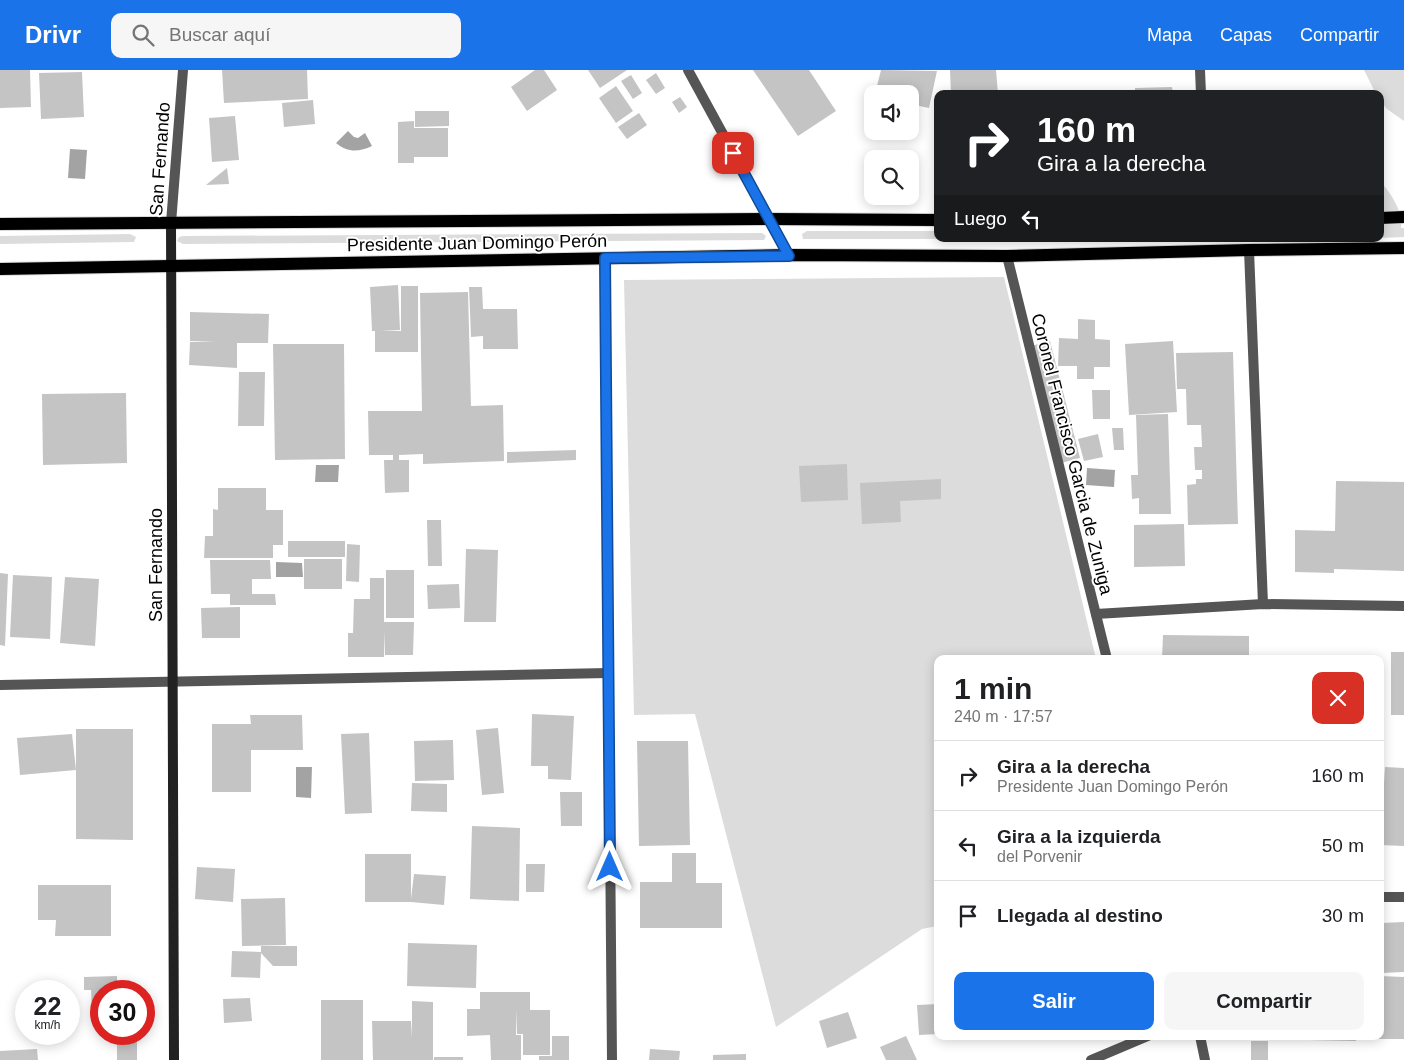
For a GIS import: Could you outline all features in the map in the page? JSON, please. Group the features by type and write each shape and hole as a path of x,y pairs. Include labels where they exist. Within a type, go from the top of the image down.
{"main road":[{"path":"1384,218 1404,217"},
{"name":"Presidente Juan Domingo Perón","path":"0,224 768,219 934,220"},
{"name":"Presidente Juan Domingo Perón","path":"0,269 605,258 1007,256 1249,250 1331,244 1404,248"}],"street":[{"name":"San Fernando","path":"174,1060 171,223 183,70"},
{"path":"688,70 789,256"},
{"path":"1200,70 1201,90"},
{"path":"1249,250 1263,604"},
{"name":"Coronel Francisco Garcia de Zuniga","path":"1007,256 1106,655"},
{"path":"605,258 612,1060"},
{"path":"1096,614 1263,604 1404,606"},
{"path":"0,686 608,673"},
{"path":"1384,897 1404,897"},
{"path":"1091,1060 1138,1040"},
{"path":"1201,1040 1205,1060"}],"shaded area":[{"path":"1364,70 1404,70 1404,121 1384,106 1384,90 1374,90"},
{"path":"348,131 358,138 365,133 372,146 349,150 336,143"},
{"path":"70,149 87,150 85,179 68,178"},
{"path":"1384,186 1392,196 1398,209 1401,228 1404,228 1404,237 1384,238"},
{"path":"807,231 934,231 934,239 803,239 802,234"},
{"path":"762,233 766,236 764,240 183,244 177,241 179,237 183,236"},
{"path":"130,234 136,237 134,242 0,244 0,236"},
{"path":"1004,277 1095,655 934,655 934,927 922,929 776,1027 695,714 634,715 624,280"},
{"path":"316,465 339,465 338,482 315,482"},
{"path":"1087,468 1115,470 1114,487 1086,485"},
{"path":"276,562 302,563 303,577 276,577"},
{"path":"296,767 312,767 311,798 296,797"}],"building":[{"path":"0,70 30,70 31,107 0,108"},
{"path":"222,70 307,70 308,99 224,103"},
{"path":"535,70 544,70 557,90 527,111 511,87"},
{"path":"588,70 627,70 600,88"},
{"path":"753,70 809,70 836,111 798,136"},
{"path":"881,70 937,71 929,108 919,106 919,85 877,85"},
{"path":"950,70 996,70 998,90 951,90"},
{"path":"82,72 84,117 41,119 39,73"},
{"path":"656,73 665,88 656,94 646,80"},
{"path":"631,75 642,93 633,99 621,81"},
{"path":"616,86 633,111 616,123 599,98"},
{"path":"1172,87 1172,90 1135,90 1135,88"},
{"path":"680,97 687,107 679,113 672,102"},
{"path":"313,100 315,124 284,127 282,103"},
{"path":"415,111 449,111 449,126 415,127"},
{"path":"639,113 647,125 627,139 618,127"},
{"path":"235,116 239,160 212,162 209,118"},
{"path":"414,121 414,128 448,128 448,157 414,157 414,163 398,163 398,122"},
{"path":"227,168 229,184 206,185"},
{"path":"398,285 400,330 381,331 401,331 401,286 418,286 418,352 375,352 375,331 372,331 370,287"},
{"path":"469,287 482,287 483,309 517,309 518,349 483,349 483,336 471,337"},
{"path":"468,292 471,406 503,405 504,461 423,464 423,454 399,455 399,460 409,460 409,492 385,493 384,460 393,460 393,455 369,455 368,411 422,411 420,293"},
{"path":"190,312 269,314 268,343 237,343 237,368 189,365 190,342 216,342 190,341"},
{"path":"1078,319 1095,320 1095,339 1110,340 1110,367 1094,367 1094,379 1077,379 1077,366 1058,366 1059,338 1078,339"},
{"path":"1050,341 1080,458 1061,463 1031,346"},
{"path":"1173,341 1177,412 1129,415 1125,344"},
{"path":"273,344 344,344 345,459 275,460"},
{"path":"1233,352 1238,524 1188,525 1187,485 1196,484 1196,479 1202,479 1202,470 1195,470 1194,447 1202,447 1201,425 1187,425 1186,389 1177,389 1176,353"},
{"path":"239,372 265,372 264,426 238,426"},
{"path":"1092,390 1110,390 1110,419 1093,419"},
{"path":"126,393 127,463 43,465 42,394"},
{"path":"1168,414 1171,514 1139,514 1139,498 1132,499 1131,475 1138,475 1136,415"},
{"path":"1112,428 1123,428 1124,450 1114,450"},
{"path":"1098,434 1103,457 1084,461 1078,439"},
{"path":"576,450 576,460 507,463 507,452"},
{"path":"847,464 848,500 801,502 799,466"},
{"path":"941,479 941,499 900,501 901,522 862,524 860,483"},
{"path":"1336,481 1404,482 1404,571 1334,569 1334,573 1295,572 1295,530 1335,531"},
{"path":"218,488 266,488 266,510 283,510 283,545 273,545 273,558 204,558 205,536 213,536 213,509 218,510"},
{"path":"427,520 441,520 442,566 428,566"},
{"path":"1184,524 1185,566 1134,567 1134,525"},
{"path":"288,541 345,541 345,557 288,557"},
{"path":"347,544 360,545 359,582 346,581"},
{"path":"466,549 498,550 496,622 464,622"},
{"path":"304,559 342,559 342,589 304,589"},
{"path":"210,560 270,560 271,579 252,579 252,594 275,594 276,605 230,605 230,594 211,594"},
{"path":"386,570 414,570 414,618 386,618"},
{"path":"0,573 8,574 5,646 0,645"},
{"path":"13,575 52,577 50,639 10,637"},
{"path":"65,577 99,579 95,646 60,643"},
{"path":"370,578 384,578 384,622 414,622 413,655 385,655 384,631 384,657 348,657 348,633 353,633 354,599 370,599"},
{"path":"459,584 460,608 428,609 427,585"},
{"path":"240,607 240,638 202,638 201,608"},
{"path":"1163,635 1249,636 1249,655 1162,655"},
{"path":"1391,652 1404,652 1404,715 1391,715"},
{"path":"532,714 574,716 571,780 548,779 548,766 531,766"},
{"path":"250,715 302,715 303,750 251,750 251,792 212,792 212,724 251,724"},
{"path":"498,728 504,793 482,795 476,730"},
{"path":"76,729 133,729 133,840 76,839"},
{"path":"369,733 372,813 345,814 341,734"},
{"path":"72,734 76,770 20,775 17,738"},
{"path":"453,740 454,780 415,781 414,741"},
{"path":"637,741 688,741 690,845 639,846"},
{"path":"1385,767 1404,768 1404,846 1384,845"},
{"path":"412,783 447,784 447,812 411,811"},
{"path":"560,792 582,792 582,826 561,826"},
{"path":"472,826 520,828 519,901 470,899"},
{"path":"672,853 696,853 696,883 722,883 722,928 640,928 640,882 672,882"},
{"path":"365,854 411,854 411,899 414,874 446,876 444,905 411,902 365,902"},
{"path":"526,864 545,864 544,892 526,892"},
{"path":"197,867 235,869 233,902 195,899"},
{"path":"38,885 111,885 111,936 55,936 56,920 38,920"},
{"path":"285,898 286,945 242,946 241,899"},
{"path":"1404,922 1404,972 1384,973 1384,923"},
{"path":"408,943 477,945 476,988 407,986"},
{"path":"261,946 297,946 297,966 273,966 261,953"},
{"path":"232,951 261,952 260,978 231,977"},
{"path":"117,976 117,980 90,980 90,990 84,990 84,977"},
{"path":"1384,976 1404,977 1404,1039 1384,1039"},
{"path":"480,992 530,992 530,1010 550,1010 550,1055 523,1055 523,1034 517,1034 516,1009 516,1035 521,1035 521,1060 491,1060 490,1035 467,1036 467,1009 480,1009"},
{"path":"250,998 252,1021 224,1023 223,999"},
{"path":"321,1000 363,1000 363,1060 321,1060"},
{"path":"412,1001 433,1002 433,1060 373,1060 372,1021 411,1021 412,1038"},
{"path":"934,1004 934,1034 919,1035 917,1005"},
{"path":"848,1012 857,1038 827,1048 819,1021"},
{"path":"552,1036 569,1036 569,1060 539,1060 539,1056 552,1056"},
{"path":"906,1036 917,1060 886,1060 880,1047"},
{"path":"1308,1040 1356,1040 1356,1041"},
{"path":"1251,1041 1268,1041 1268,1060 1251,1060"},
{"path":"117,1045 137,1045 137,1060 117,1060"},
{"path":"37,1049 38,1060 0,1060 0,1051"},
{"path":"650,1049 680,1051 679,1060 649,1060"},
{"path":"746,1054 746,1060 713,1060 713,1055"},
{"path":"434,1057 463,1057 463,1060 434,1060"}],"route":[{"path":"610,867 605,258 789,256 733,153"}]}
